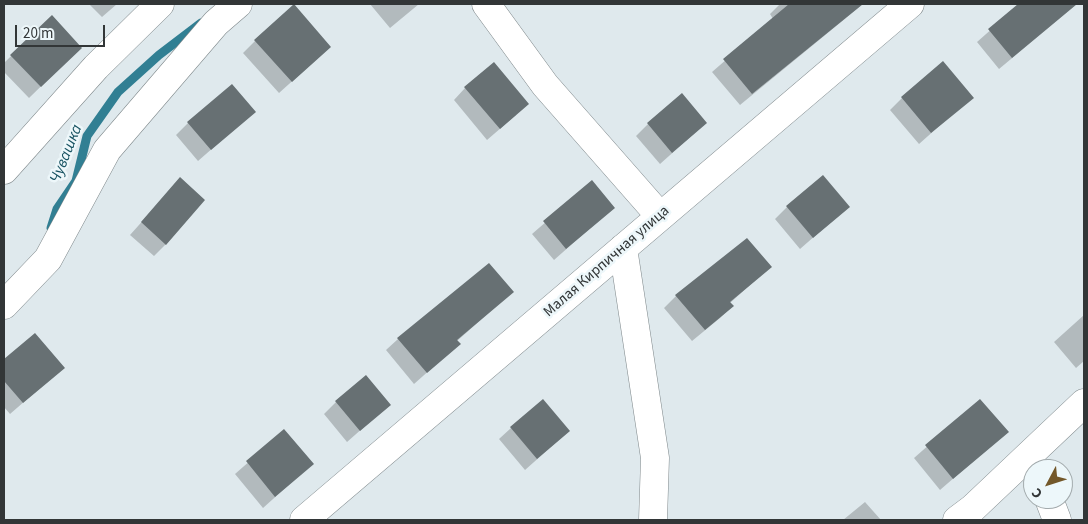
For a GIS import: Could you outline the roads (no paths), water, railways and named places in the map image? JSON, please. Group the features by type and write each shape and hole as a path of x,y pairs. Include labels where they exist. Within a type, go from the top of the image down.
{"street":[{"path":"4,170 96,67 160,4"},
{"path":"4,305 48,259 107,150 216,23 238,4"},
{"path":"486,4 545,85 660,216"},
{"name":"Малая Кирпичная улица","path":"304,520 490,364 660,216 910,4"},
{"path":"623,248 654,458 653,520"},
{"path":"1034,459 1084,403"},
{"path":"957,520 1023,469"}],"waterway":[{"name":"Чувашка","path":"51,228 57,209 76,181 87,136 118,92 159,55 201,23"}]}
